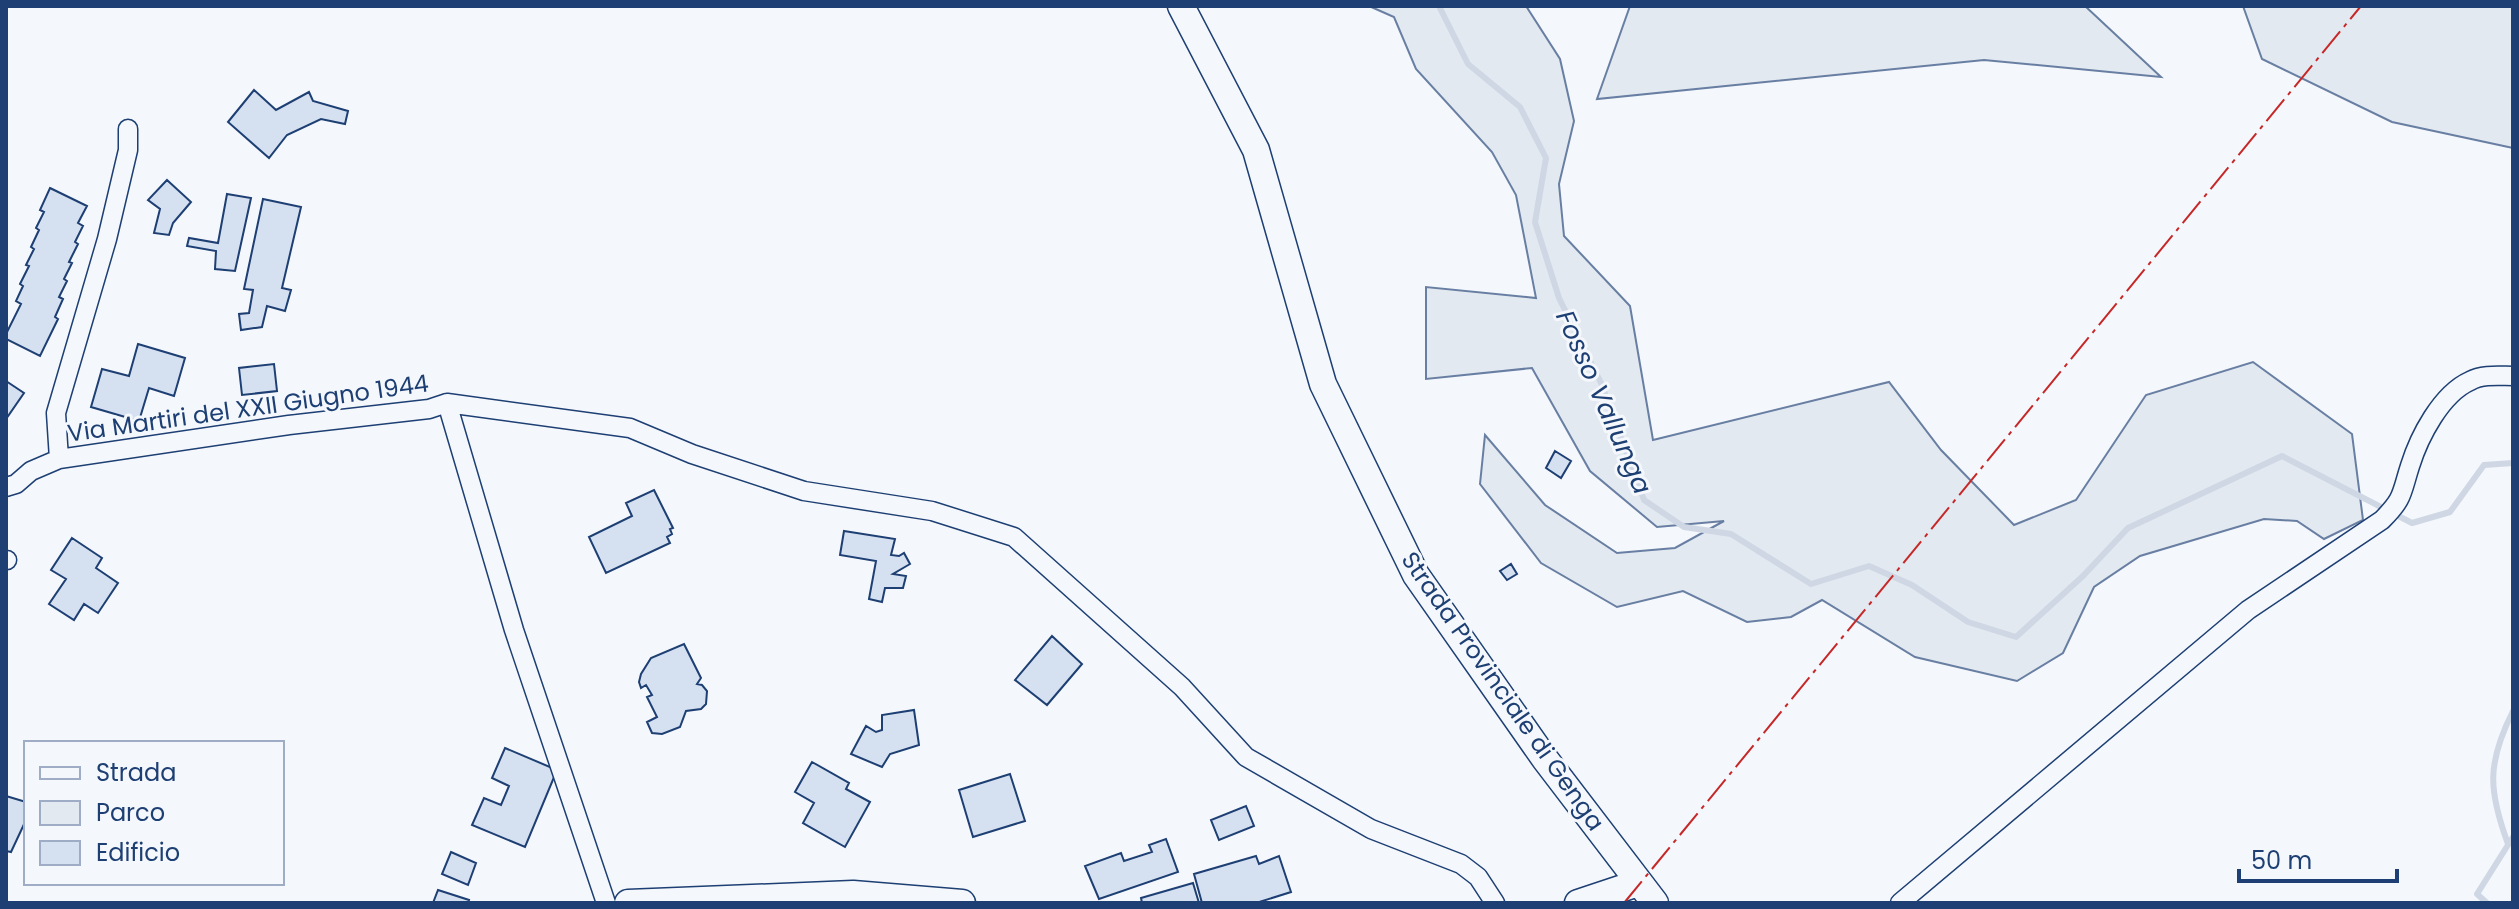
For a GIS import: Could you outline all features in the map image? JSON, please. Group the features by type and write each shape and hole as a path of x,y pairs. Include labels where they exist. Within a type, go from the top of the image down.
{"main road":[{"name":"Strada Provinciale di Genga","path":"1181,6 1256,150 1323,384 1416,575 1545,759 1655,903"},
{"path":"1578,903 1638,883"},
{"path":"628,903 853,894 962,903"}],"street":[{"path":"59,459 56,413 107,239 128,150 128,129"},
{"path":"1900,903 2248,610 2382,520 2399,503 2410,465 2424,433 2440,406 2457,389 2471,380 2490,375 2513,376"},
{"path":"447,403 514,630 606,903"},
{"name":"Via Martiri del XXII Giugno 1944","path":"9,484 59,459 289,425 429,409 447,403 630,428 692,454 804,491 932,511 1014,537 1182,687 1246,757 1371,829 1461,864 1478,877 1495,903"}],"green space":[{"path":"1369,6 1526,6 1560,59 1574,121 1559,184 1564,236 1630,306 1653,440 1889,382 1941,450 2014,525 2076,500 2146,395 2253,362 2352,434 2363,520 2324,539 2297,521 2264,519 2140,556 2094,587 2063,653 2017,681 1915,657 1822,600 1791,617 1747,622 1683,591 1617,607 1541,563 1480,484 1485,435 1545,505 1617,553 1675,548 1724,521 1657,527 1590,471 1532,368 1426,379 1426,287 1536,298 1516,195 1492,152 1416,69 1394,17"},
{"path":"1630,6 2085,6 2161,77 1984,60 1597,99"},
{"path":"2243,6 2513,6 2513,148 2392,122 2262,59"}],"building":[{"path":"254,90 276,110 309,92 313,101 348,111 345,124 321,119 287,135 269,158 228,122"},
{"path":"167,180 191,202 173,223 169,235 154,233 160,209 148,200"},
{"path":"50,188 87,206 78,223 83,226 64,279 67,281 59,297 63,299 55,317 58,319 40,356 6,339 6,334 21,304 16,301 23,286 20,284 29,266 26,265 34,249 31,247 39,230 36,228 44,212 40,210"},
{"path":"227,194 251,198 235,271 215,269 216,251 187,246 189,238 218,243"},
{"path":"263,199 301,207 282,288 291,290 285,311 267,306 262,327 241,330 239,314 249,313 253,290 244,289"},
{"path":"138,344 185,358 174,396 149,388 139,421 91,407 102,369 129,376"},
{"path":"274,364 277,391 242,395 239,368"},
{"path":"6,381 24,393 6,419"},
{"path":"1555,451 1571,461 1561,478 1546,468"},
{"path":"654,490 673,528 670,529 672,534 667,537 670,543 606,573 589,537 632,516 626,503"},
{"path":"844,531 895,539 891,555 904,553 910,564 893,574 906,576 903,588 885,588 882,602 869,599 876,561 840,555"},
{"path":"72,538 102,558 96,568 118,583 98,613 84,604 74,620 49,604 66,579 51,570"},
{"path":"1511,564 1517,574 1507,580 1500,571"},
{"path":"1052,636 1082,664 1047,705 1015,680"},
{"path":"684,644 701,678 697,684 707,691 706,704 701,709 686,711 680,727 662,734 652,733 647,722 657,717 647,697 652,695 646,685 641,688 641,674 651,658"},
{"path":"914,710 919,745 890,754 882,767 851,754 866,726 876,732 882,730 882,715"},
{"path":"505,748 557,770 525,847 472,825 484,798 501,805 509,786 492,778"},
{"path":"812,762 849,783 846,789 870,802 845,847 803,823 814,803 795,792"},
{"path":"1010,774 1025,821 973,837 959,790"},
{"path":"6,796 24,801 24,824 11,852 6,851"},
{"path":"1246,806 1254,826 1219,840 1211,820"},
{"path":"1166,839 1178,872 1099,899 1085,866 1121,853 1124,861 1152,852 1149,845"},
{"path":"451,852 476,863 468,885 442,874"},
{"path":"1256,856 1259,864 1279,856 1291,892 1256,903 1202,903 1194,874"},
{"path":"1193,883 1199,903 1142,903 1141,898"},
{"path":"438,890 469,900 468,903 433,903"}],"waterway":[{"name":"Fosso Vallunga","path":"1439,6 1468,64 1520,107 1546,158 1535,222 1559,298 1601,383 1644,500 1684,527 1731,534 1811,584 1869,566 1912,585 1968,622 2016,637 2083,576 2128,528 2282,456 2412,523 2450,512 2484,465 2513,463"},
{"name":"Fosso Vallunga","path":"2508,844 2497,808 2493,777 2498,746 2513,711"},
{"path":"2487,903 2477,894 2513,837"}],"power":[{"path":"1624,903 2361,6"}]}
